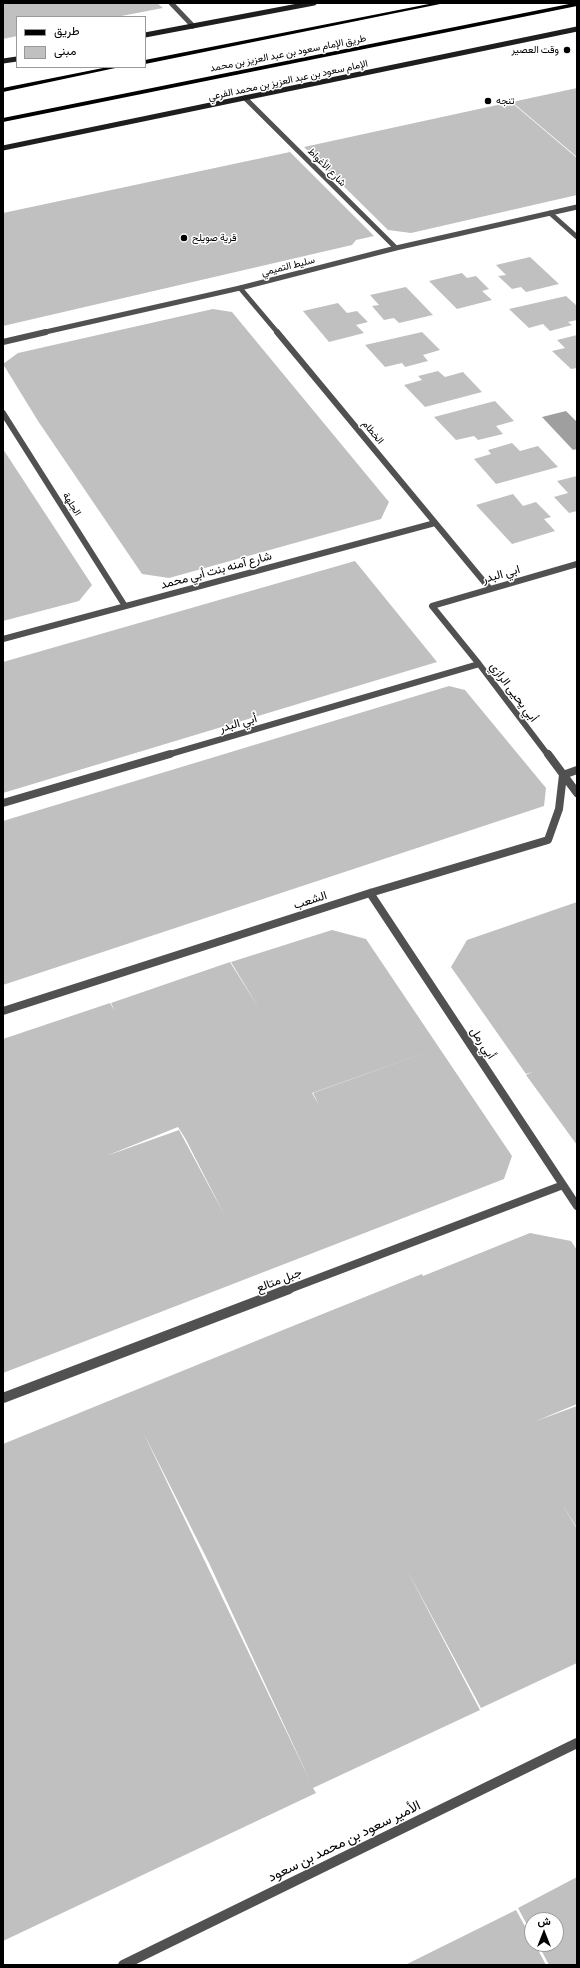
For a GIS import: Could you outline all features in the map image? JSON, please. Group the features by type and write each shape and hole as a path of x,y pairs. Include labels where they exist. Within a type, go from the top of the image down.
{"main road":[{"name":"طريق الإمام سعود بن عبد العزيز بن محمد","path":"146,62 442,3"},
{"name":"طريق الإمام سعود بن عبد العزيز بن محمد","path":"3,120 577,4"},
{"path":"3,90 112,68"}],"street":[{"path":"171,3 193,26"},
{"path":"146,35 314,3"},
{"name":"الإمام سعود بن عبد العزيز بن محمد الفرعي","path":"3,148 577,29"},
{"path":"3,61 16,59"},
{"name":"شارع الأغواط","path":"245,98 396,248"},
{"name":"سليط التميمي","path":"3,342 240,288 396,248 577,207"},
{"path":"550,213 577,237"},
{"name":"الخطام","path":"240,288 490,589"},
{"name":"الجلهة","path":"3,413 125,606"},
{"name":"شارع آمنه بنت أبي محمد","path":"3,639 435,523"},
{"name":"ابي البدر","path":"432,606 577,564"},
{"name":"أبي يحيى الرازي","path":"432,606 479,664 577,793"},
{"name":"أبي البدر","path":"3,803 479,664"},
{"path":"563,775 577,770"},
{"name":"الشعب","path":"3,1011 370,893 548,840 559,809 563,775"},
{"name":"أبي رمل","path":"370,893 577,1206"},
{"name":"جبل متالع","path":"3,1398 563,1185"},
{"name":"الأمير سعود بن محمد بن سعود","path":"123,1965 577,1743"}],"shaded area":[{"path":"566,411 577,422 577,449 573,450 542,417"}],"building":[{"path":"3,3 157,3 163,8 121,16 16,16 16,36 3,39"},
{"path":"577,88 577,157 512,102"},
{"path":"511,102 577,158 577,195 411,233 388,230 304,147"},
{"name":"قرية صويلح","path":"290,152 374,236 356,240 352,245 3,326 3,213"},
{"path":"530,257 559,284 526,292 521,287 512,289 498,276 506,275 496,265"},
{"path":"462,273 467,278 476,276 489,289 482,291 492,300 457,309 429,281"},
{"path":"406,287 433,315 399,323 394,318 384,320 372,306 379,305 370,295"},
{"path":"566,296 577,306 577,320 568,322 572,325 550,331 543,324 529,328 509,309"},
{"path":"338,303 347,313 357,311 368,322 356,325 364,333 329,342 303,311"},
{"path":"213,309 232,312 389,502 381,519 169,578 142,574 38,421 3,364 18,353"},
{"path":"422,332 440,350 423,355 428,361 405,367 402,363 385,367 365,345"},
{"path":"577,335 577,368 571,369 552,351 565,348 557,340"},
{"path":"438,371 445,377 463,372 482,392 425,407 404,385 422,380 418,376"},
{"path":"495,401 514,421 496,426 503,434 478,440 474,436 456,440 434,417"},
{"path":"512,443 520,451 538,446 558,467 496,484 474,459 491,454 488,450"},
{"path":"3,449 92,585 79,601 3,621"},
{"path":"577,476 577,511 569,513 554,497 568,493 557,481"},
{"path":"513,494 523,506 536,502 551,517 544,519 555,531 512,544 476,505"},
{"path":"355,561 437,662 3,793 3,662"},
{"path":"449,686 465,690 546,788 544,806 3,985 3,821"},
{"path":"577,902 577,1145 526,1075 532,1072 526,1074 451,967 467,940"},
{"path":"332,930 366,939 512,1156 504,1179 3,1373 3,1039 110,1003 115,1011 111,1003 230,962 260,1010 231,962","holes":["436,1049 313,1093 319,1105 312,1093","178,1127 185,1138 225,1216 179,1130 106,1156"]},
{"path":"530,1233 571,1241 577,1250 577,1404 536,1421 577,1406 577,1528 562,1504 577,1529 577,1663 481,1708 406,1568 480,1710 313,1788 316,1793 3,1941 3,1444 422,1274 423,1276","holes":["143,1432 209,1563 311,1783"]},
{"path":"577,1877 577,1965 549,1965 542,1952 564,1952 564,1912 524,1912 524,1919 518,1908"},
{"path":"516,1910 524,1924 524,1952 539,1952 546,1965 405,1965"}],"place":[{"name":"وقت العصير","path":"567,50"},
{"name":"تنجه","path":"488,101"},
{"name":"قرية صويلح","path":"184,238"}]}
